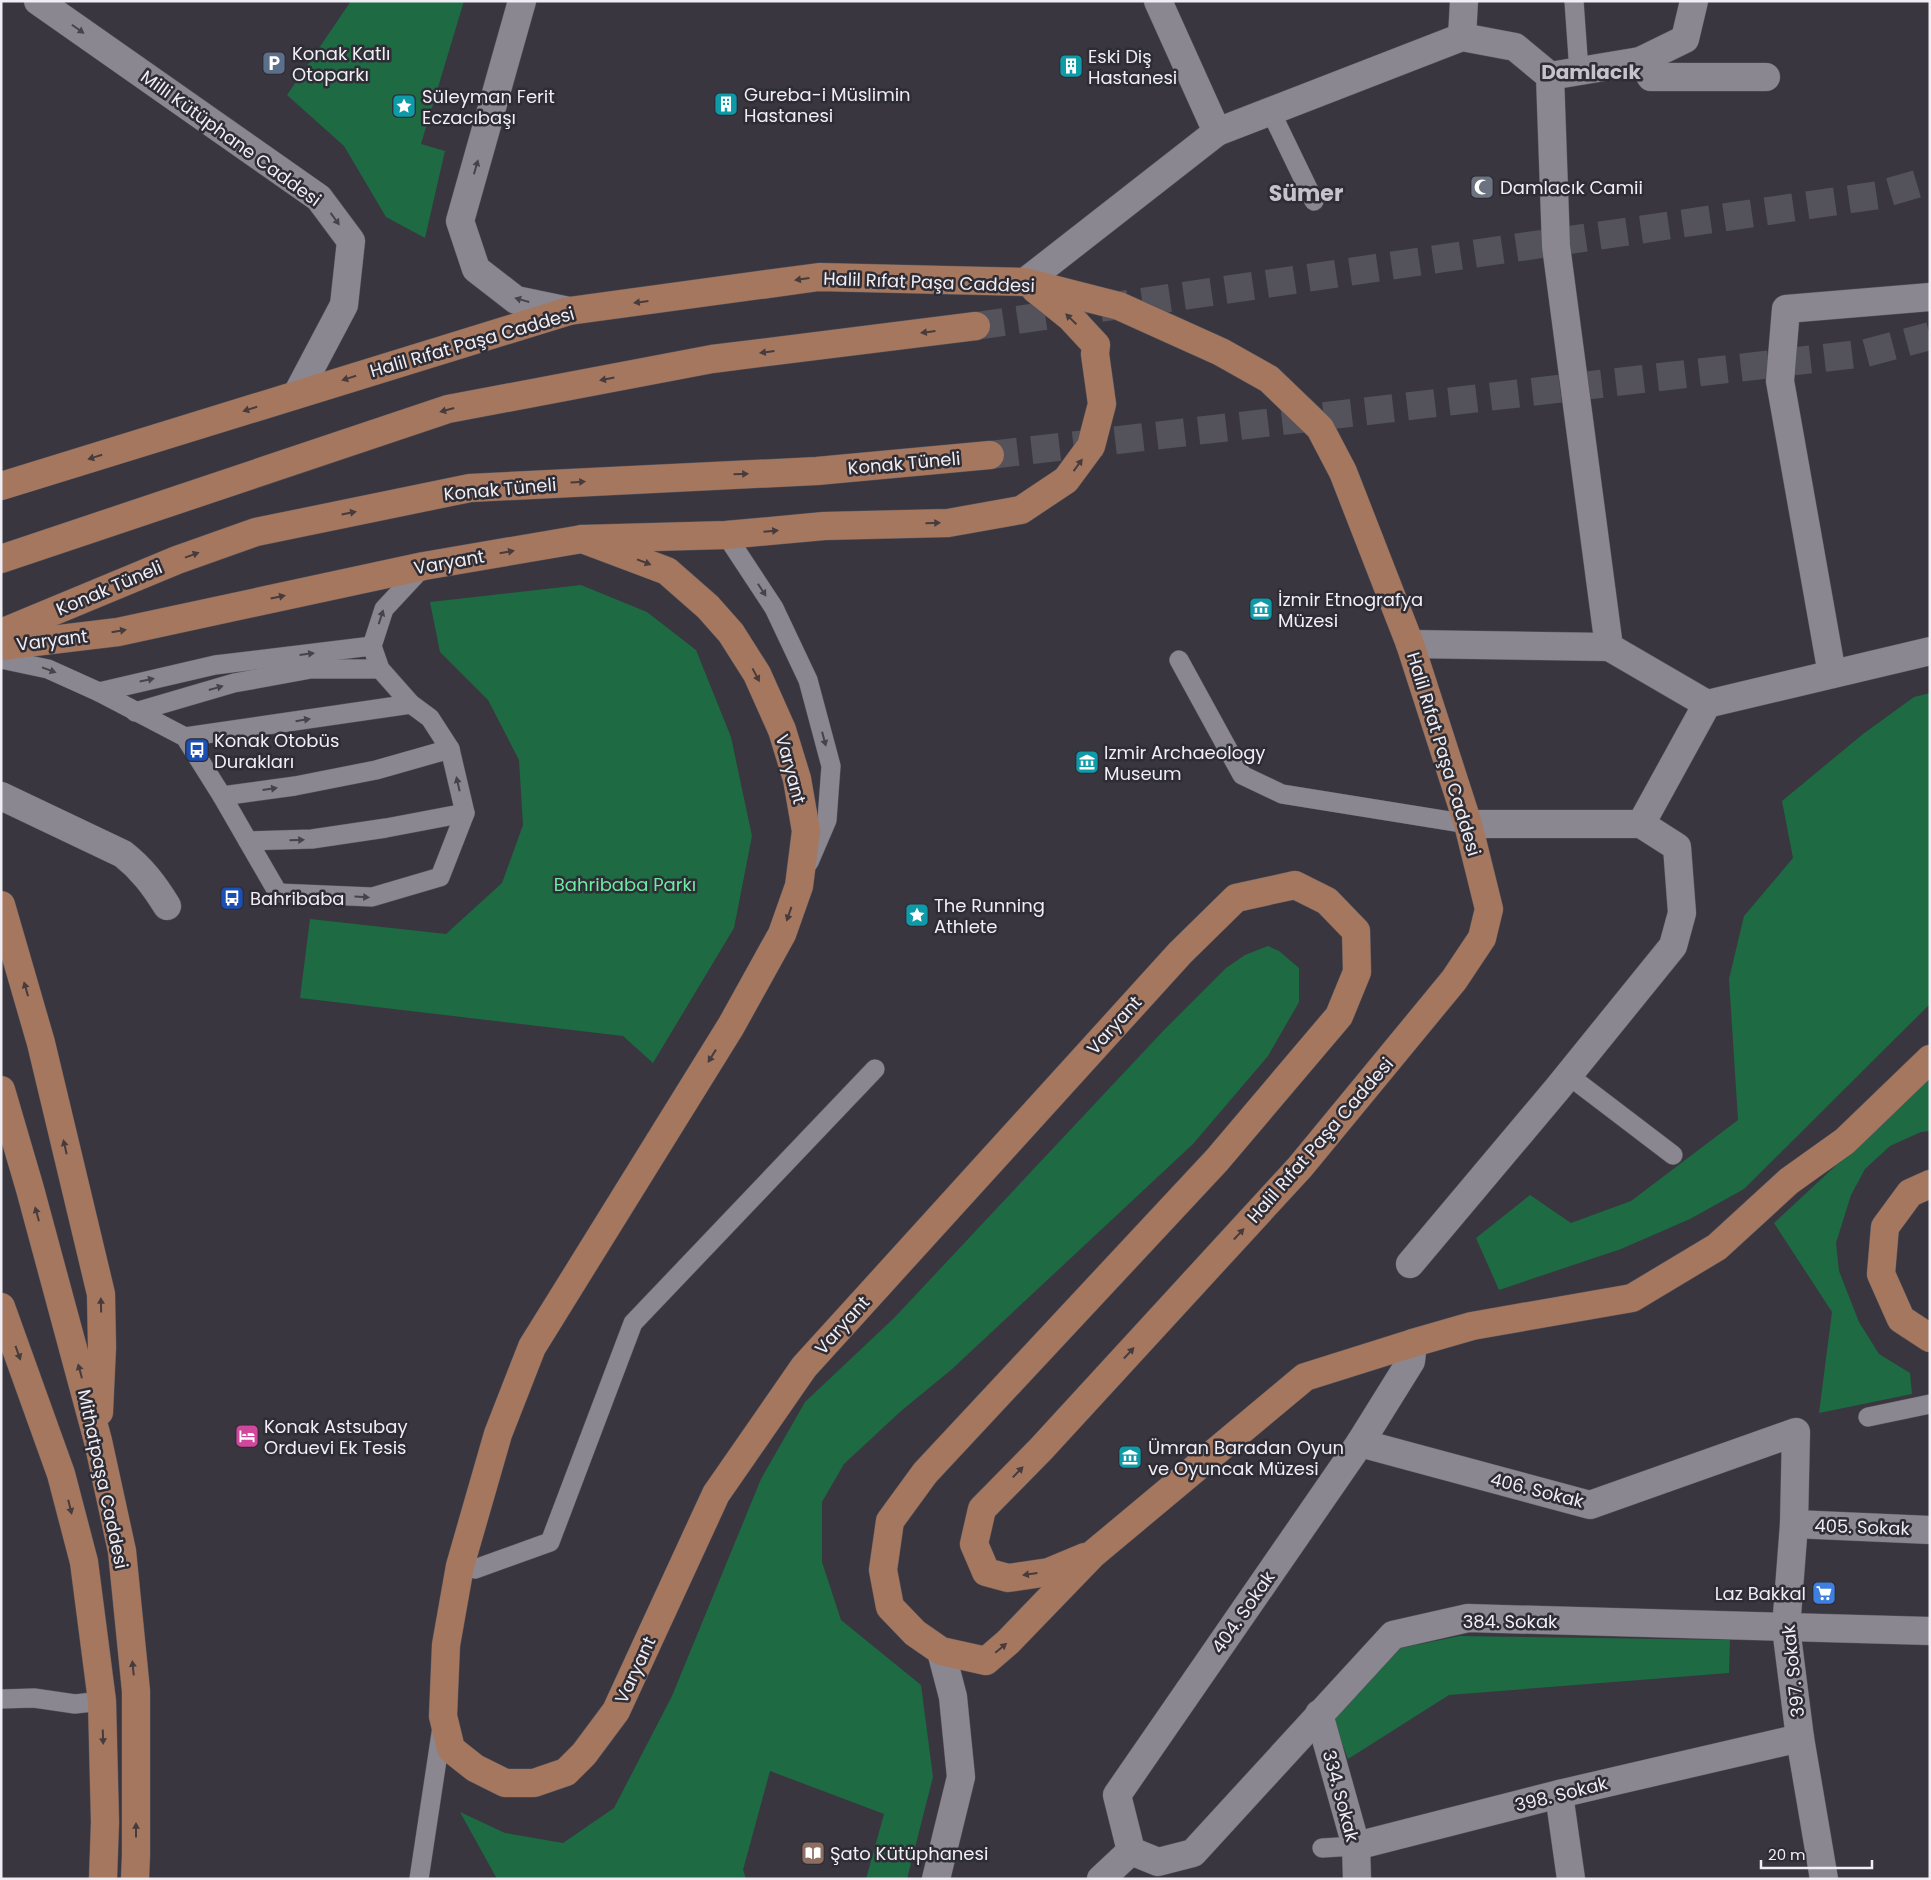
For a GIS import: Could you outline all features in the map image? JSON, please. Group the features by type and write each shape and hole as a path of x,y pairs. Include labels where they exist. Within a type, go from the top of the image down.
{"main road":[{"name":"Halil Rıfat Paşa Caddesi","path":"1,486 569,311 819,277 1026,282 1119,306 1221,352 1269,379 1320,428 1343,472 1410,644 1468,824 1489,909 1482,938 1454,980 1300,1167 1041,1449 982,1509 974,1544 986,1572 1008,1578 1049,1572 1093,1554"},
{"path":"582,539 726,535 824,526 948,523 1021,510 1066,480 1091,446 1102,404 1095,354 1096,344 1070,317 1026,282"},
{"path":"2,559 448,409 712,359 976,326"},
{"name":"Konak Tüneli","path":"1,633 177,560 256,532 470,488 817,471 990,455"},
{"name":"Varyant","path":"1,646 118,632 424,566 582,539 667,571 714,613 731,633 757,674 782,730 797,779 806,830 799,886 782,934 731,1026 532,1347 498,1434 460,1566 446,1645 443,1716 452,1749 475,1768 504,1784 534,1783 566,1772 584,1754 616,1711 716,1494 804,1367 1187,946 1236,898 1295,885 1327,901 1356,931 1357,972 1339,1016 1218,1160 925,1473 890,1520 883,1570 890,1607 915,1633 940,1651 986,1661 1008,1642 1093,1554"},
{"path":"1,905 34,1019 101,1294 102,1347 98,1441"},
{"path":"1093,1554 1305,1376 1472,1326 1632,1298 1717,1248 1789,1181 1845,1141 1930,1059"},
{"name":"Mithatpaşa Caddesi","path":"1,1090 30,1189 98,1441 122,1551 136,1691 135,1879"},
{"path":"1930,1184 1910,1193 1885,1227 1881,1274 1901,1319 1930,1338"},
{"name":"Mithatpaşa Caddesi","path":"1,1307 61,1474 84,1562 102,1701 105,1822 103,1879"}],"street":[{"name":"Milli Kütüphane Caddesi","path":"38,1 319,198 351,242 344,304 297,394"},
{"path":"522,1 460,221 476,269 516,300 569,311"},
{"path":"1158,1 1217,132"},
{"path":"1462,38 1464,1"},
{"path":"1550,76 1640,61 1685,39 1694,1"},
{"path":"1026,282 1217,132 1462,38 1515,47 1550,76 1556,246 1609,648"},
{"path":"1640,61 1651,78 1766,77"},
{"path":"1832,674 1780,381 1786,309 1930,296"},
{"path":"1410,644 1609,648 1707,704 1930,651"},
{"path":"1641,824 1707,704"},
{"path":"1,796 123,854 139,867 153,883 167,906"},
{"path":"1410,1264 1673,946 1682,913 1677,847 1641,824 1468,824"},
{"name":"404. Sokak","path":"1131,1851 1117,1795 1360,1444 1411,1361 1413,1343"},
{"name":"406. Sokak","path":"1360,1444 1590,1505 1796,1432"},
{"name":"397. Sokak","path":"1796,1432 1794,1524 1786,1628 1800,1738 1824,1879"},
{"name":"405. Sokak","path":"1794,1524 1930,1530"},
{"name":"384. Sokak","path":"1131,1851 1158,1870 1193,1853 1393,1635 1468,1618 1930,1631"},
{"path":"936,1879 961,1778 953,1697 940,1651"},
{"name":"334. Sokak","path":"1319,1714 1356,1846 1357,1879"},
{"name":"398. Sokak","path":"1356,1846 1559,1794 1800,1738"},
{"path":"1559,1794 1571,1879"},
{"path":"1101,1879 1131,1851"}],"lane":[{"path":"1574,1 1579,71"},
{"path":"1271,112 1314,201"},
{"path":"726,535 774,608 808,680 831,766 827,820 799,886"},
{"path":"1,659 48,669 99,692 185,737 222,796 278,893 372,897 440,877 464,813 450,749 430,718 411,704 380,669 372,646 384,608 424,566"},
{"path":"99,692 215,665 372,646"},
{"path":"1179,660 1242,775 1282,794 1468,824"},
{"path":"136,712 234,683 311,669 380,669"},
{"path":"185,737 411,704"},
{"path":"222,796 295,786 376,770 450,749"},
{"path":"248,841 312,839 386,828 464,813"},
{"path":"460,1566 474,1569 550,1542 633,1323 874,1069"},
{"path":"1568,1075 1673,1155"},
{"path":"1868,1417 1930,1404"},
{"path":"1,1699 34,1698 75,1704 102,1701"},
{"path":"419,1879 443,1716"},
{"name":"398. Sokak","path":"1322,1848 1356,1846"}],"green space":[{"path":"351,1 464,1 421,144 445,151 425,238 386,217 344,146 287,95"},
{"name":"Bahribaba Parkı","path":"581,585 647,612 696,650 731,737 752,836 734,928 653,1063 623,1036 300,998 310,919 446,934 502,883 523,825 519,760 488,700 440,652 430,602"},
{"path":"1930,693 1930,1004 1744,1189 1690,1219 1621,1249 1499,1290 1476,1238 1530,1195 1571,1223 1631,1201 1738,1120 1729,979 1744,916 1793,858 1782,801 1863,734 1914,697"},
{"path":"1268,946 1279,951 1299,968 1299,1002 1268,1056 1193,1144 951,1370 901,1411 844,1464 822,1502 822,1562 841,1620 921,1685 933,1777 907,1879 866,1879 884,1814 770,1771 743,1870 746,1879 497,1879 460,1812 505,1833 563,1843 614,1808 672,1696 761,1479 805,1402 894,1318 1164,1030 1226,968 1245,955"},
{"path":"1930,1078 1930,1131 1921,1132 1890,1146 1865,1169 1851,1195 1836,1243 1839,1271 1859,1322 1879,1354 1910,1373 1912,1394 1819,1413 1832,1312 1774,1223"},
{"path":"1460,1636 1730,1640 1729,1673 1449,1695 1348,1759 1332,1717 1357,1686 1401,1648"}],"tunnel":[{"path":"976,326 1879,195 1930,180"},
{"path":"990,455 1866,353 1930,336"}],"place":[{"name":"Konak Katlı Otoparkı","path":"274,63"},
{"name":"Eski Diş Hastanesi","path":"1071,66"},
{"name":"Gureba-i Müslimin Hastanesi","path":"726,104"},
{"name":"Süleyman Ferit Eczacıbaşı","path":"404,106"},
{"name":"Damlacık Camii","path":"1482,187"},
{"name":"İzmir Etnografya Müzesi","path":"1261,609"},
{"name":"Konak Otobüs Durakları","path":"197,750"},
{"name":"Izmir Archaeology Museum","path":"1087,762"},
{"name":"Bahribaba","path":"232,898"},
{"name":"The Running Athlete","path":"917,915"},
{"name":"Konak Astsubay Orduevi Ek Tesis","path":"247,1436"},
{"name":"Ümran Baradan Oyun ve Oyuncak Müzesi","path":"1130,1457"},
{"name":"Laz Bakkal","path":"1824,1593"},
{"name":"Şato Kütüphanesi","path":"813,1853"}],"district":[{"name":"Damlacık","path":"1591,72"},
{"name":"Sümer","path":"1306,193"}]}
